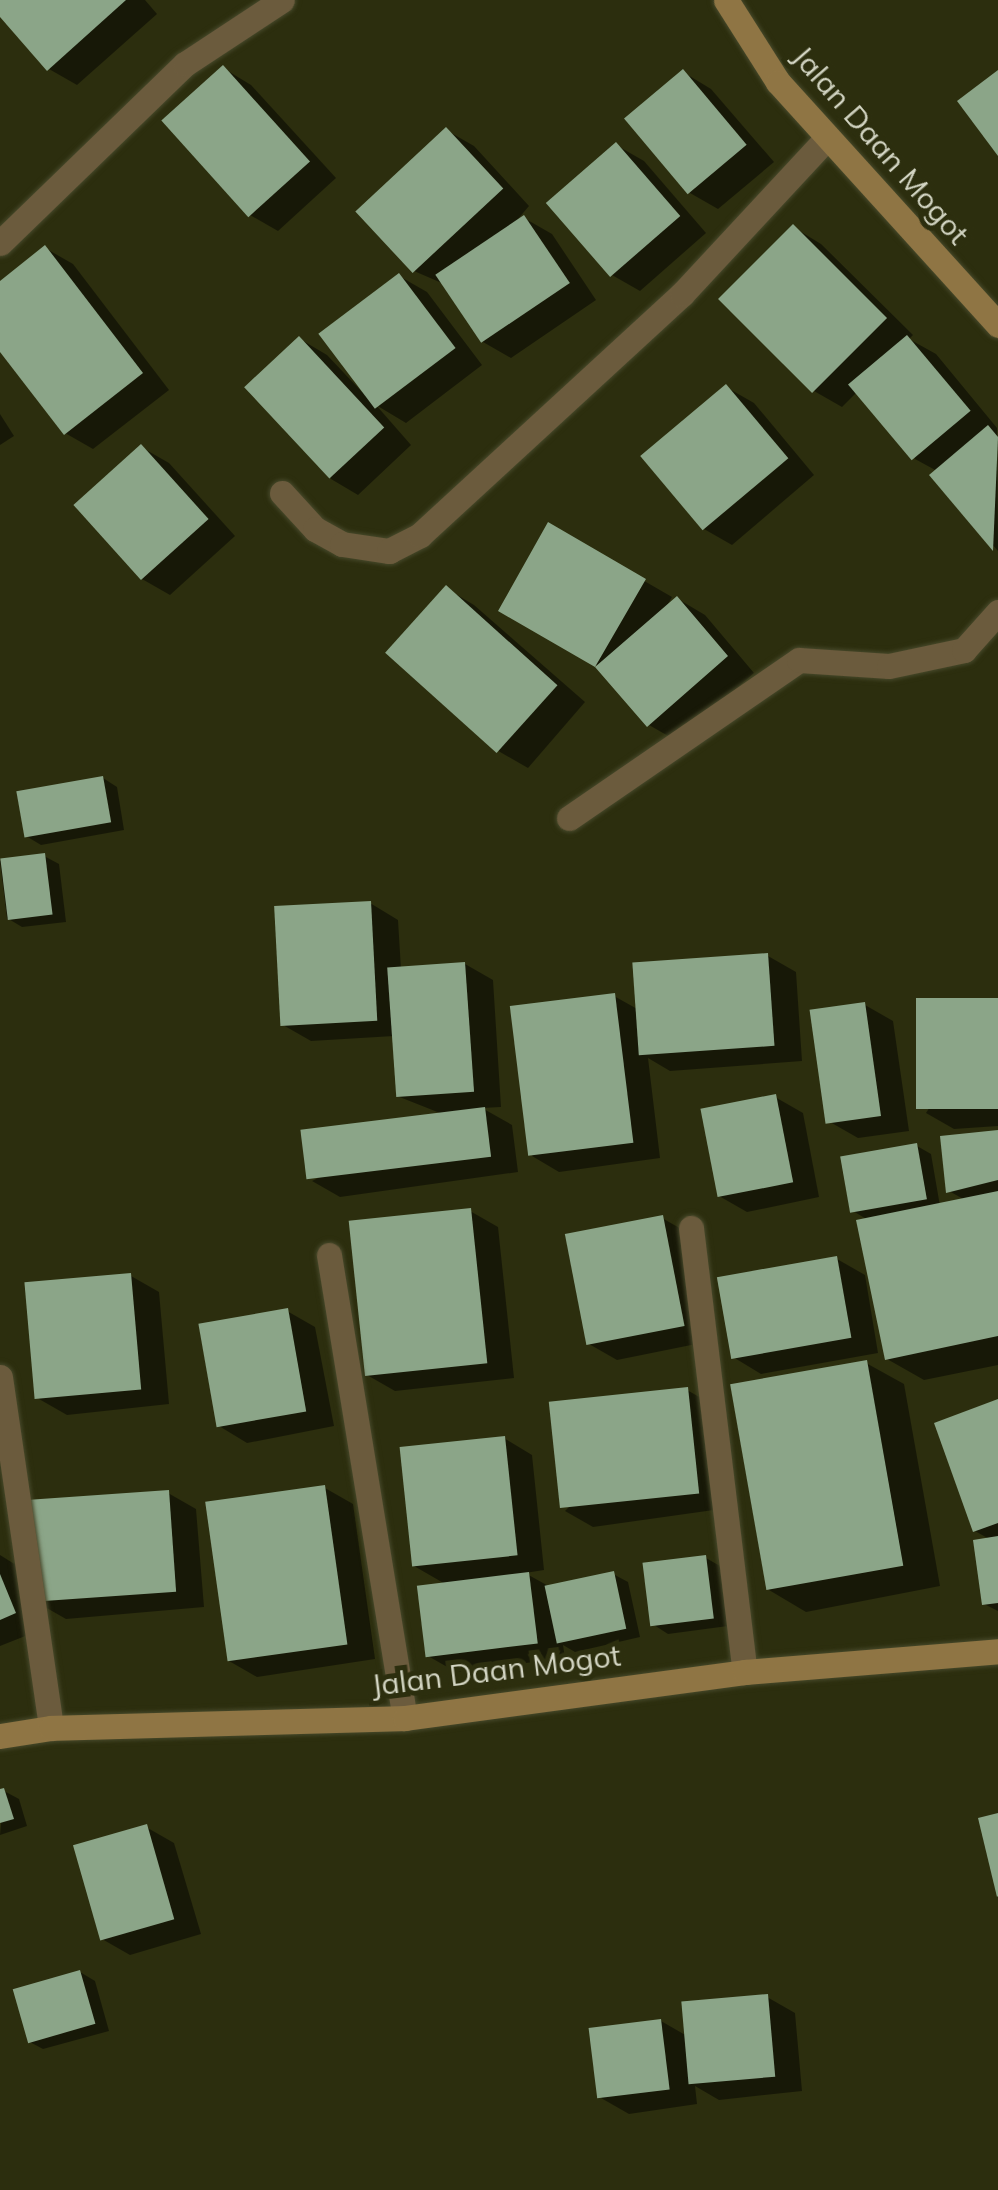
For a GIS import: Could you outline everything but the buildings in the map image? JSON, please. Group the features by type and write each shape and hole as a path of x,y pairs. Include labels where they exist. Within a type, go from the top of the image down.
{"main road":[{"name":"Jalan Daan Mogot","path":"726,0 778,82 998,325"},
{"name":"Jalan Daan Mogot","path":"0,1736 51,1728 405,1718 745,1672 998,1650"}],"street":[{"path":"0,243 184,64 282,0"},
{"path":"282,494 314,529 342,544 389,551 420,535 682,294 827,138"},
{"path":"569,818 799,660 888,666 964,650 998,612"},
{"path":"691,1228 745,1672"},
{"path":"329,1255 405,1718"},
{"path":"0,1377 51,1728"}]}
